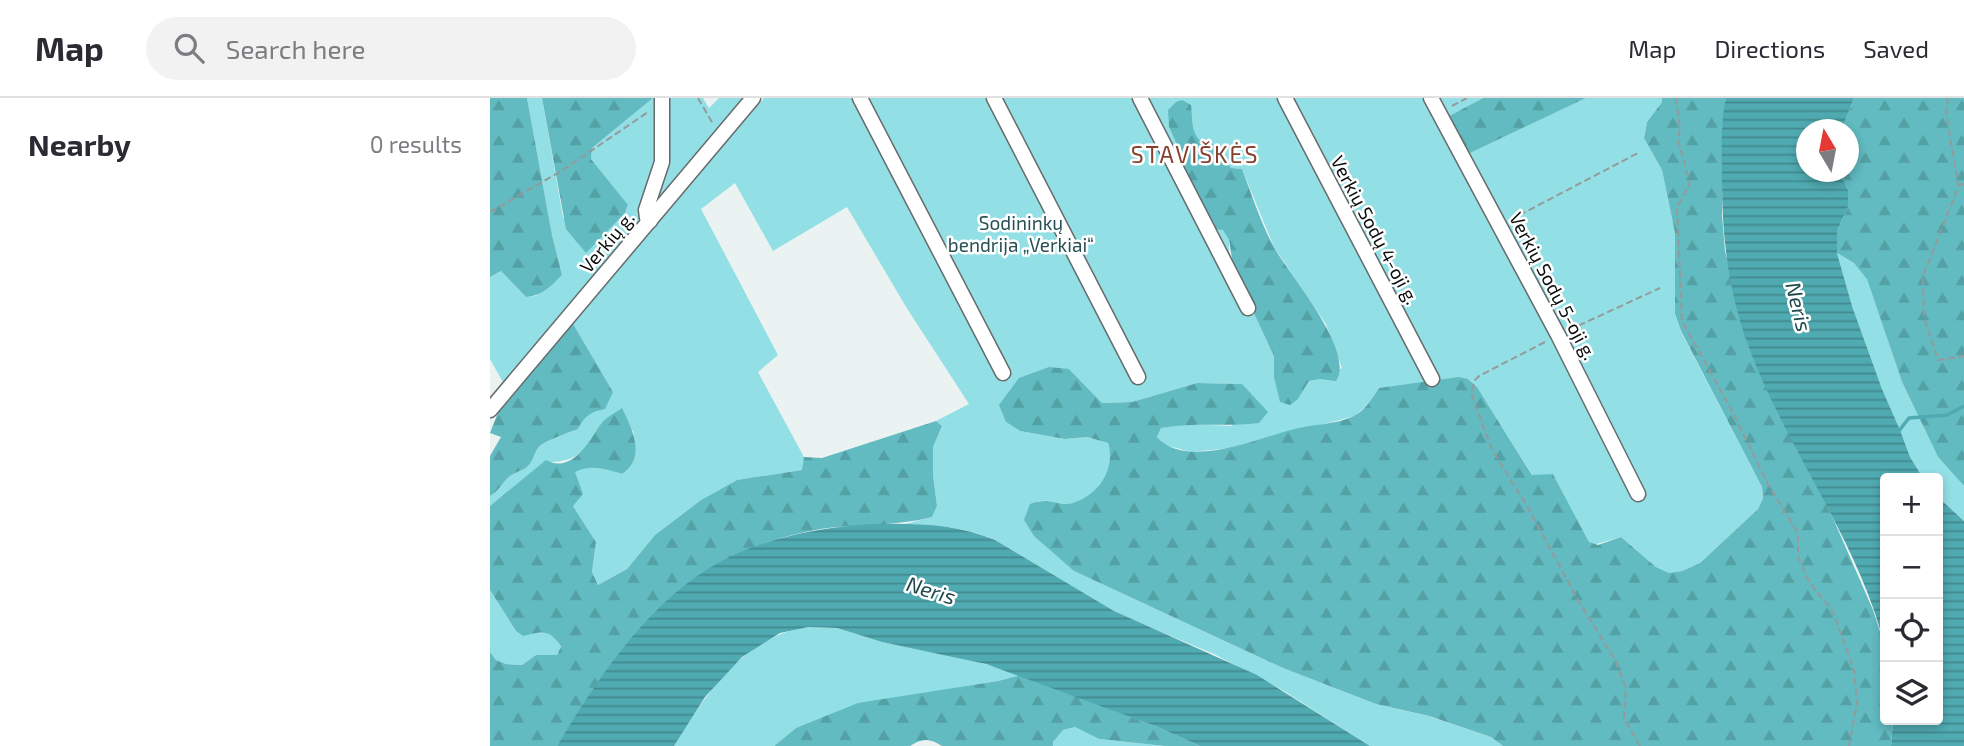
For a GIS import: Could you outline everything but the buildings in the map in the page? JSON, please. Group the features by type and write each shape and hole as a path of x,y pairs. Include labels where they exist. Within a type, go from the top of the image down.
{"street":[{"name":"Verkių g.","path":"490,410 753,98"},
{"path":"860,98 1003,373"},
{"path":"994,98 1138,377"},
{"path":"1140,98 1248,308"},
{"name":"Verkių Sodų 4-oji g.","path":"1285,98 1432,379"},
{"name":"Verkių Sodų 5-oji g.","path":"1431,98 1500,225 1638,494"},
{"path":"650,221 645,212 663,154 658,102"}],"path":[{"path":"698,98 709,119 723,135"},
{"path":"1438,113 1467,98"},
{"path":"1676,98 1680,128 1678,140 1690,183 1677,207 1682,321 1730,407 1769,486 1798,533 1798,557 1809,582 1832,610 1854,670 1857,703 1849,746"},
{"path":"1948,98 1946,113 1959,185 1923,276 1924,318 1937,360 1964,356"},
{"path":"490,212 563,170 658,102"},
{"path":"1500,225 1640,152"},
{"path":"1959,185 1964,184"},
{"path":"1479,376 1471,393 1492,450 1527,506 1577,600 1615,660 1626,688 1624,718 1640,746"}],"green space":[{"path":"490,98 527,98 562,275 537,295 526,297 501,271 490,277"},
{"path":"527,98 542,98 563,217 586,252 625,213 628,206 591,159 592,148 653,98 703,98 709,108 719,98 745,98 504,384 490,359 490,277 501,271 526,297 536,296 562,275"},
{"path":"542,98 653,98 592,148 591,159 628,205 625,213 586,253 566,229"},
{"name":"Sodininkų bendrija „Verkiai“","path":"764,98 1483,98 1449,116 1468,154 1586,98 1662,98 1662,102 1647,122 1644,137 1662,170 1675,233 1675,314 1681,332 1762,487 1763,498 1758,509 1700,563 1682,571 1669,573 1656,567 1621,537 1593,545 1553,474 1533,476 1477,387 1468,379 1379,388 1372,400 1355,416 1230,448 1191,452 1165,445 1157,437 1161,428 1185,424 1232,426 1242,384 1197,383 1132,402 1102,403 1069,369 1006,422 1020,431 1065,439 1087,437 1108,443 1111,455 1109,466 1102,481 1090,495 1076,503 1046,501 1031,504 1074,571 1283,668 1376,704 1428,716 1491,737 1503,746 1370,746 1284,691 1214,654 1114,611 995,540 951,528 905,524 932,517 937,506 933,447 942,426 936,421 969,404 908,310 847,207 773,251 735,183 701,209 778,355 758,372 804,457 803,470 737,480 701,500 655,535 627,569 598,585 592,572 596,542 573,506 575,471 593,468 622,474 634,460 633,431 601,423 593,439 576,456 551,462 490,506 490,496 511,475 528,466 539,447 551,439 578,429 584,418 613,392 572,322","holes":["1192,115 1191,124 1199,140 1221,154 1231,168 1242,169 1274,247 1326,324 1342,368 1320,379 1309,381 1298,399 1274,377 1274,356 1229,251 1229,240 1224,230 1191,203 1181,154 1169,127"]},
{"path":"1483,98 1586,98 1468,154 1449,116"},
{"path":"1662,98 1726,98 1722,133 1725,251 1755,361 1832,516 1873,610 1880,632 1880,725 1893,725 1891,746 1503,746 1491,737 1429,716 1376,704 1283,668 1074,571 1034,536 1024,520 1030,504 1043,501 1068,504 1091,494 1107,471 1110,452 1108,443 1087,437 1065,439 1020,431 1006,422 999,405 1019,378 1049,367 1069,369 1102,403 1132,402 1197,383 1242,384 1268,412 1259,423 1173,426 1161,428 1157,437 1170,447 1203,452 1347,419 1361,411 1379,388 1459,377 1468,379 1477,387 1532,475 1553,474 1589,542 1598,545 1621,537 1656,567 1669,573 1700,563 1758,509 1763,498 1762,487 1681,331 1675,314 1675,233 1662,170 1644,138 1647,122 1662,102"},
{"path":"1854,98 1964,98 1964,486 1938,457 1902,382 1867,279 1854,263 1837,253 1837,231 1848,207 1848,190 1844,182 1859,182 1859,119 1846,119"},
{"path":"1182,100 1191,105 1193,127 1200,141 1205,145 1213,144 1231,168 1242,169 1275,249 1319,314 1337,352 1340,368 1336,381 1309,381 1298,399 1290,405 1280,402 1274,377 1274,356 1234,270 1229,240 1223,230 1205,228 1191,203 1181,154 1169,127 1168,110"},
{"path":"1837,253 1854,263 1867,278 1902,382 1938,457 1964,486 1964,521 1943,502 1943,473 1920,473 1910,457 1852,306"},
{"path":"572,322 613,392 605,409 588,415 578,429 542,445 528,466 511,475 490,496 490,456 501,437 490,433 499,410"},
{"path":"622,408 635,443 636,452 630,467 622,474 592,468 575,472 583,494 573,506 596,542 592,572 598,585 627,569 655,535 701,500 737,480 802,470 804,457 822,458 936,421 942,426 933,447 937,506 932,517 815,530 767,542 727,560 692,581 661,607 608,670 557,746 490,746 490,652 496,660 522,665 536,655 557,655 561,646 548,634 523,636 516,631 490,590 490,506 546,460 564,463 572,460 585,447 602,422"},
{"path":"490,590 516,631 523,635 540,632 553,636 561,645 557,655 536,655 522,665 496,660 490,652"},
{"path":"808,627 837,628 882,642 968,659 1021,675 949,689 796,728 774,746 674,746 713,688 745,655 764,642"},
{"path":"1021,675 1200,746 1165,746 1099,739 1075,727 1063,730 1053,742 1053,746 942,746 926,740 910,746 774,746 796,728 858,703"},
{"path":"1075,727 1099,739 1165,746 1053,746 1053,742 1063,730"}],"water":[{"name":"Neris","path":"1726,98 1854,98 1846,119 1796,119 1796,182 1844,182 1848,190 1848,207 1837,231 1837,253 1852,306 1882,389 1910,457 1920,473 1880,473 1880,631 1855,564 1774,405 1741,324 1726,254 1723,218 1723,119"},
{"path":"1943,502 1964,521 1964,746 1891,746 1893,725 1943,725"},
{"name":"Neris","path":"871,524 950,527 995,540 1114,611 1257,675 1370,746 1200,746 1155,726 986,664 882,642 837,628 808,627 780,633 742,657 705,697 674,746 557,746 623,649 663,604 685,585 726,559 766,543 829,528"}],"waterway":[{"path":"1898,432 1909,418 1947,415 1964,406"}],"district":[{"name":"STAVIŠKĖS","path":"1195,155"}]}
